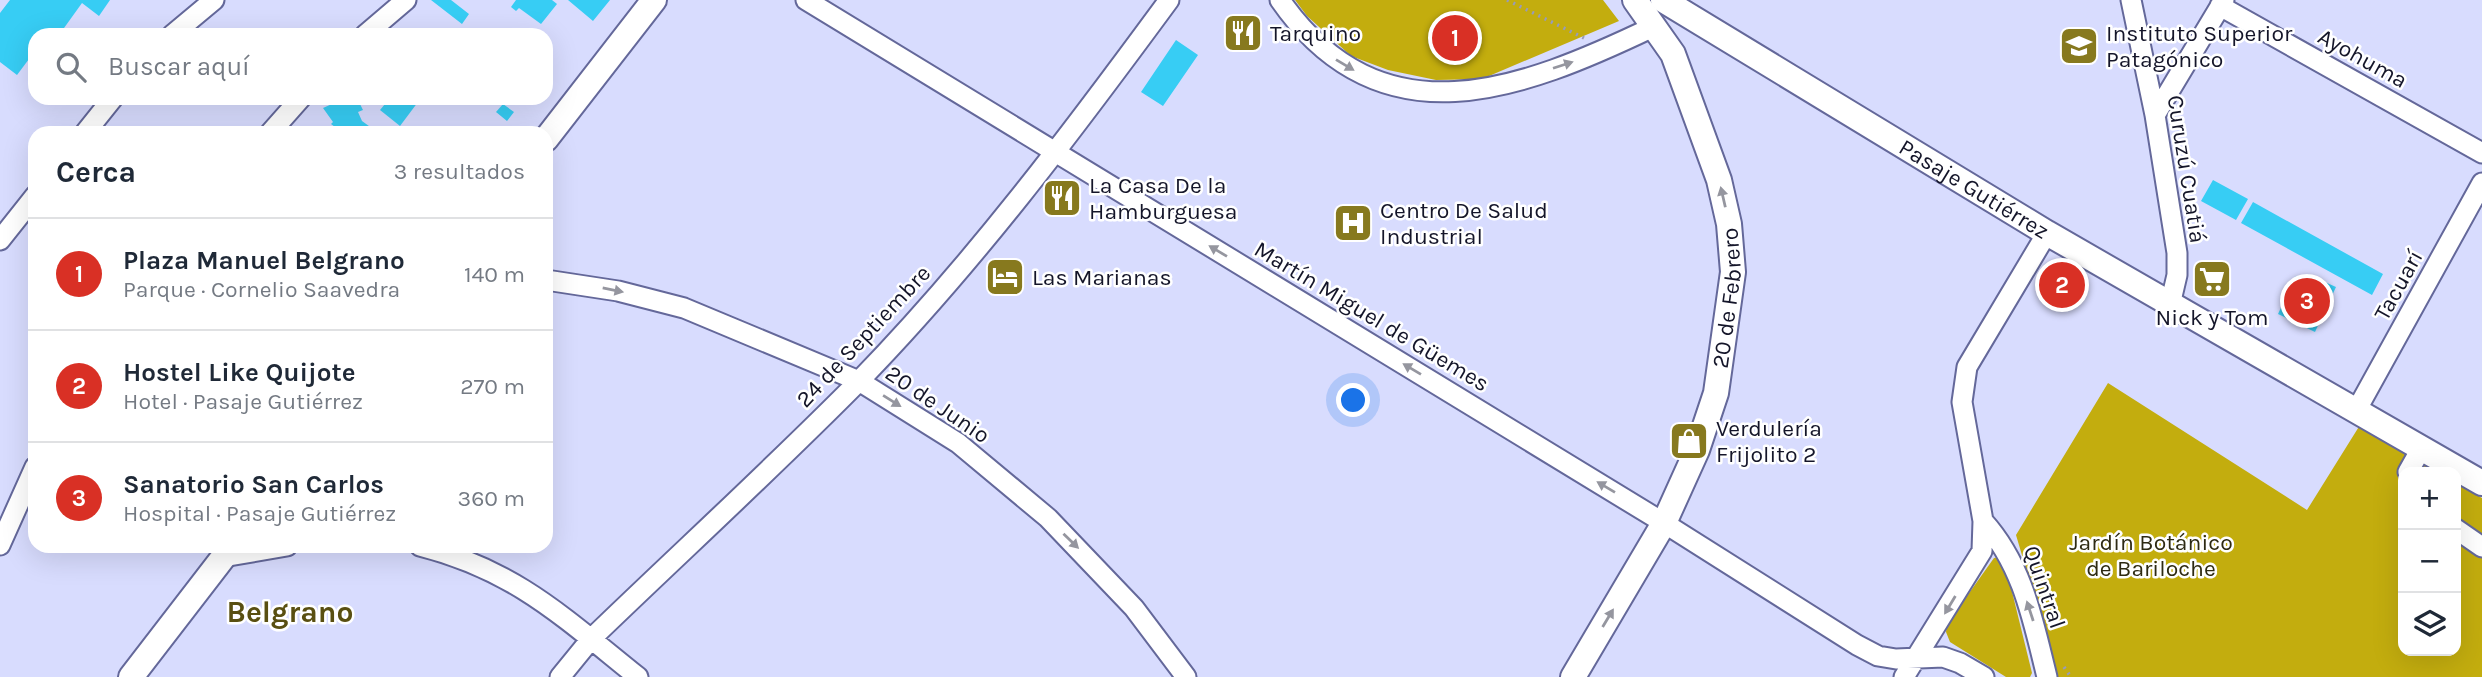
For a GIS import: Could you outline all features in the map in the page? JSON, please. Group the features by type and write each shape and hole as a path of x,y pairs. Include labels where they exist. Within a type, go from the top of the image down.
{"main road":[{"path":"553,130 654,0"},
{"name":"20 de Febrero","path":"1573,677 1664,523 1697,450 1716,393 1733,272 1729,224 1719,180 1672,54 1635,0"},
{"name":"Pasaje Gutiérrez","path":"1663,0 2047,233 2482,484"},
{"path":"1653,27 1687,15"},
{"path":"131,677 227,553"}],"street":[{"path":"180,28 214,0"},
{"path":"373,28 406,0"},
{"name":"Martín Miguel de Güemes","path":"806,0 1664,523 1857,645 1887,657 1916,657"},
{"name":"24 de Septiembre","path":"560,677 591,639 859,381 956,273 1057,153 1169,0"},
{"path":"1280,0 1294,20 1336,61 1374,82 1427,93 1475,91 1603,51 1653,27"},
{"name":"Curuzú Cuatiá","path":"2131,0 2155,115 2177,253 2177,275 2170,305"},
{"path":"2155,115 2222,3"},
{"name":"Ayohuma","path":"2222,3 2482,153"},
{"path":"91,126 107,105"},
{"path":"276,126 295,105"},
{"name":"Tacuarí","path":"2356,411 2482,183"},
{"path":"0,240 28,205"},
{"path":"1904,677 1982,551 1983,521 1962,402 1966,366 2047,233"},
{"name":"20 de Junio","path":"553,281 618,291 684,309 859,381 958,443 1048,519 1127,600 1186,677"},
{"path":"2411,467 2421,449"},
{"path":"0,545 28,483"},
{"name":"Quintral","path":"1983,521 2003,543 2015,564 2047,677"},
{"path":"2457,530 2482,547"},
{"path":"447,553 495,571 528,590 638,677"},
{"path":"1916,657 1943,657 1961,663 1984,677"}],"path":[{"path":"1507,0 1576,32 1603,51"}],"green space":[{"path":"1295,0 1603,0 1619,21 1482,79 1436,80 1388,70 1351,56 1307,16"},
{"name":"Jardín Botánico de Bariloche","path":"2108,383 2307,510 2360,425 2429,467 2398,467 2398,656 2461,656 2461,487 2482,498 2482,677 2058,677 2016,535"},
{"path":"1994,558 2004,559 2032,673 2030,677 2006,677 1950,642 1946,632 1947,624"}],"building":[{"path":"10,0 110,0 99,16 82,3 64,28 28,28 28,60 17,75 0,62 0,13"},
{"path":"431,0 451,0 469,14 462,24"},
{"path":"516,0 552,0 557,4 541,24 519,8 516,11 511,7"},
{"path":"568,0 610,0 593,21"},
{"path":"1176,40 1198,55 1163,106 1141,92"},
{"path":"330,105 360,105 363,110 358,112 362,121 369,126 334,126 323,108"},
{"path":"384,105 416,105 400,126 380,110"},
{"path":"504,105 514,112 507,121 496,112"},
{"path":"2213,180 2248,199 2236,220 2201,201"},
{"path":"2253,202 2383,274 2372,295 2241,223"},
{"path":"2307,274 2336,287 2315,332 2278,314 2296,276 2304,279"}],"place":[{"name":"Tarquino","path":"1243,33"},
{"name":"Plaza Manuel Belgrano","path":"1455,38"},
{"name":"Instituto Superior Patagónico","path":"2079,46"},
{"name":"La Casa De la Hamburguesa","path":"1062,198"},
{"name":"Centro De Salud Industrial","path":"1353,223"},
{"name":"Las Marianas","path":"1005,277"},
{"name":"Nick y Tom","path":"2212,279"},
{"name":"Hostel Like Quijote","path":"2062,285"},
{"name":"Sanatorio San Carlos","path":"2307,301"},
{"name":"Verdulería Frijolito 2","path":"1689,441"}],"district":[{"name":"Belgrano","path":"290,612"}]}
